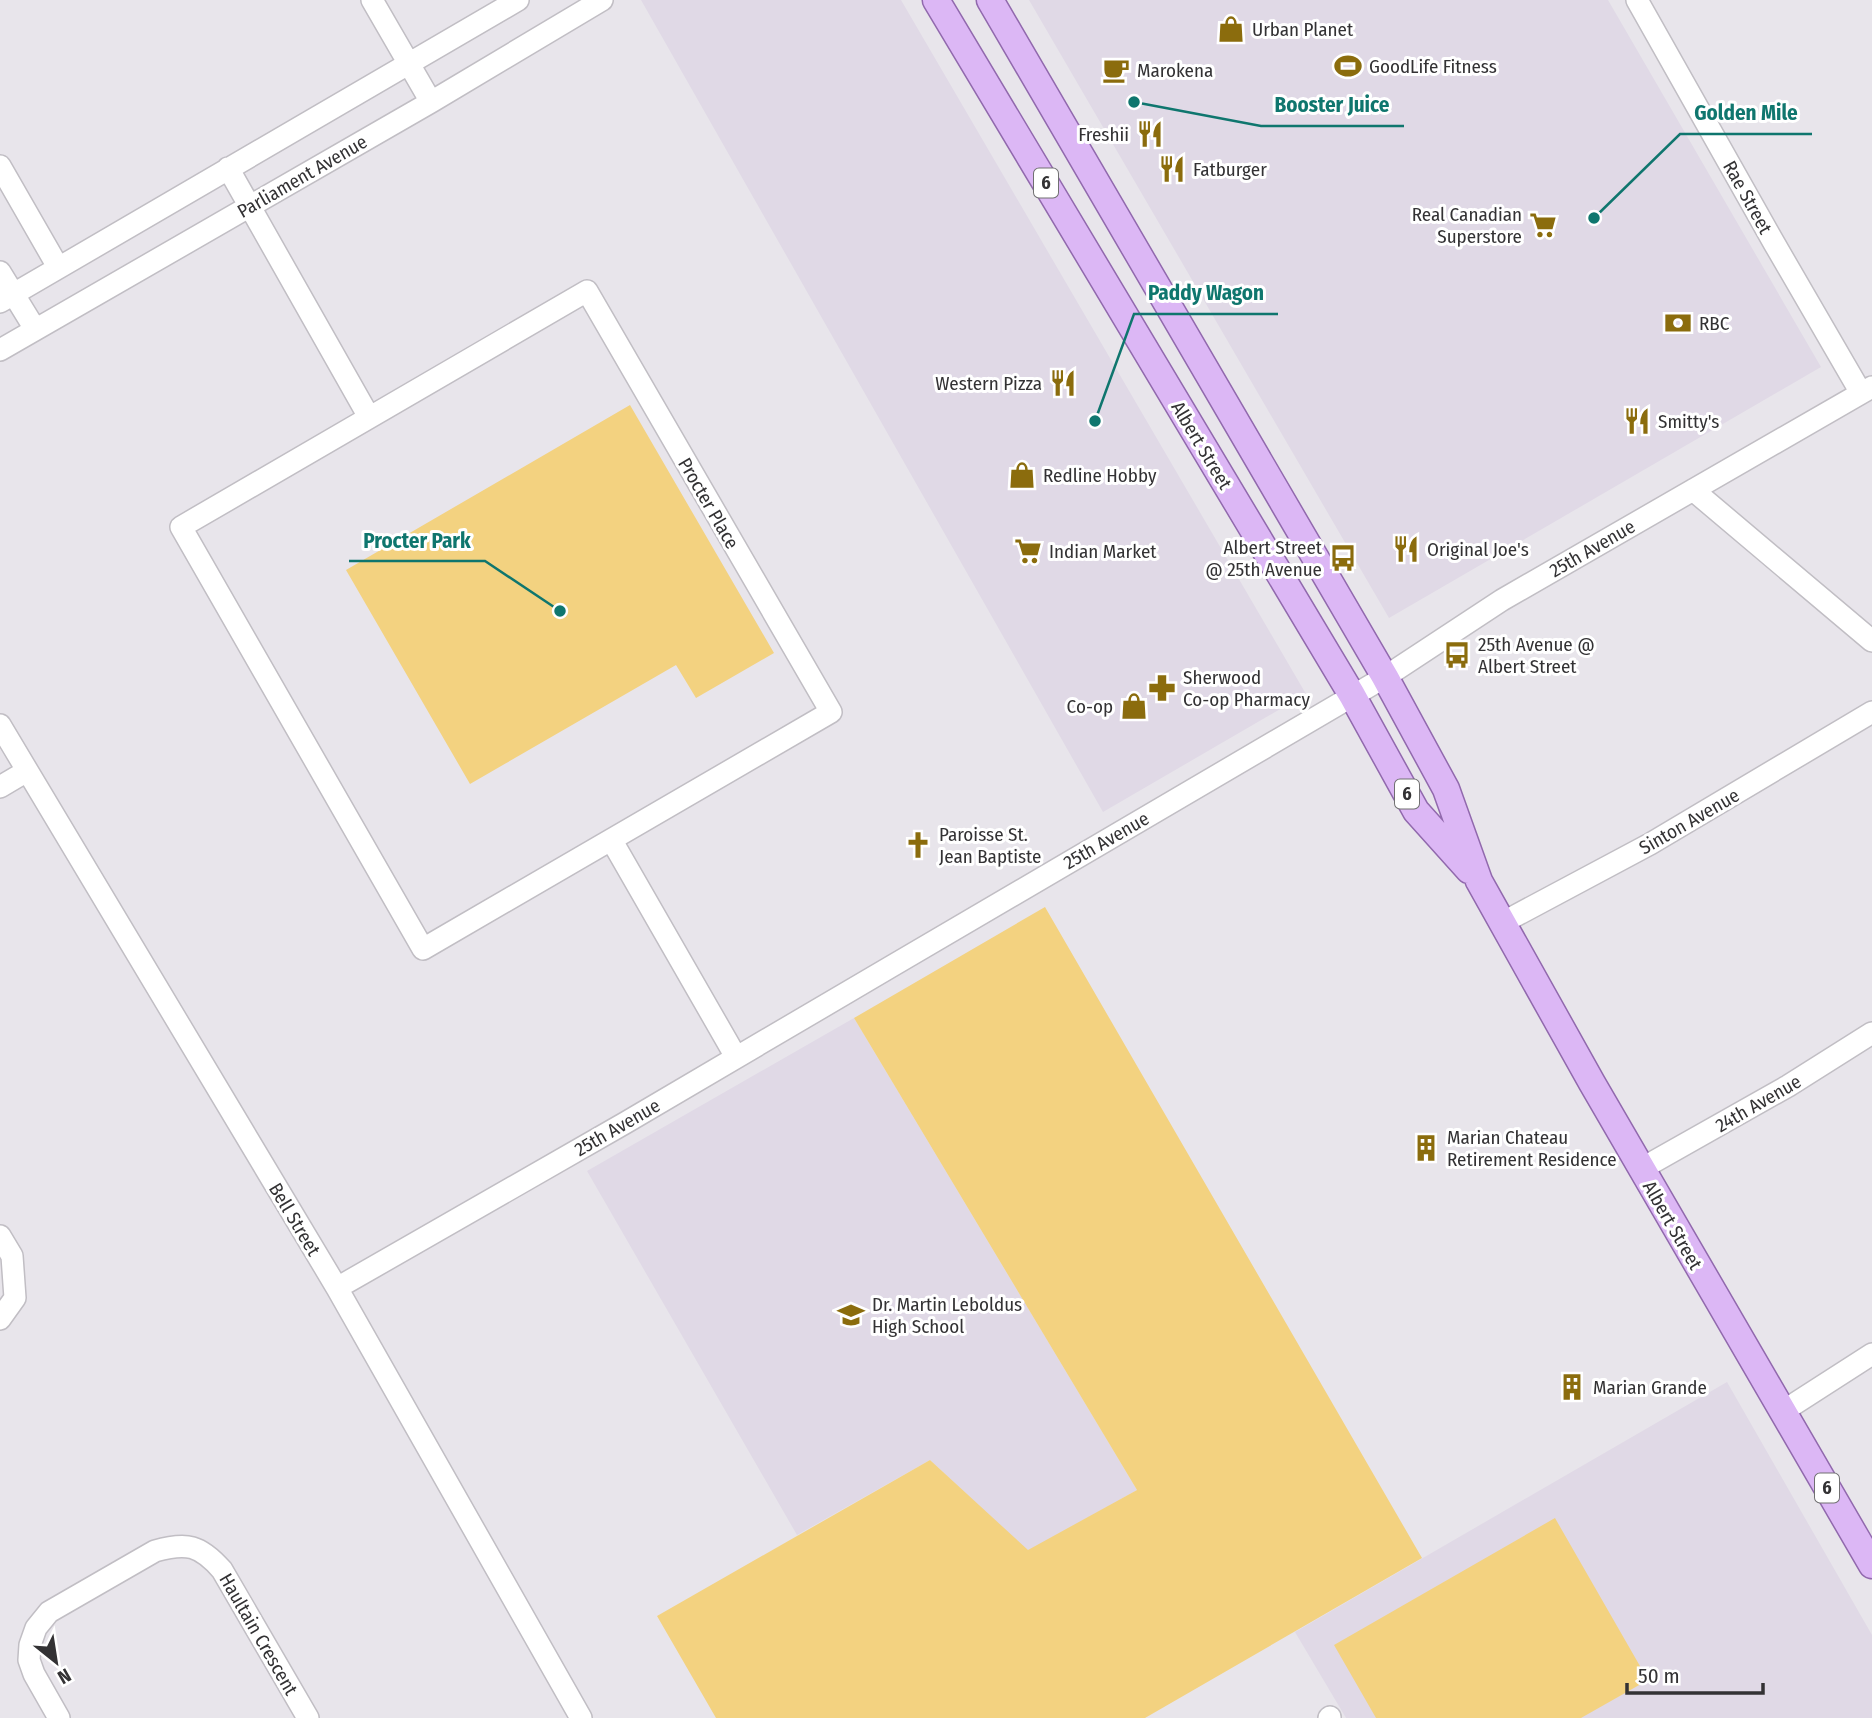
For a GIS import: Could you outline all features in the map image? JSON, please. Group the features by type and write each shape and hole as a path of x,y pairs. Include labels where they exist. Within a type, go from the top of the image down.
{"main road":[{"name":"Albert Street","path":"936,0 1352,695 1416,810 1479,881"},
{"name":"Albert Street","path":"990,0 1385,677 1446,789 1479,881 1502,923 1641,1169 1872,1565"}],"street":[{"path":"372,0 431,102"},
{"path":"6,298 518,0"},
{"name":"Parliament Avenue","path":"0,349 431,102 602,0"},
{"name":"Rae Street","path":"1637,0 1774,243 1867,390"},
{"path":"0,166 58,267"},
{"path":"228,169 369,417"},
{"path":"0,272 6,298 35,329"},
{"name":"Procter Place","path":"587,291 831,712 612,841 423,949 181,527 587,291"},
{"name":"25th Avenue","path":"337,1288 736,1058 1385,677 1502,600 1867,390"},
{"path":"1693,490 1872,641"},
{"name":"Sinton Avenue","path":"1502,923 1650,844 1872,712"},
{"name":"Bell Street","path":"0,724 337,1288 581,1718"},
{"path":"0,787 27,771"},
{"path":"612,841 736,1058"},
{"name":"24th Avenue","path":"1641,1169 1788,1086 1872,1033"},
{"path":"0,1236 12,1256 15,1298 0,1319"},
{"path":"1782,1412 1872,1354"},
{"name":"Haultain Crescent","path":"59,1718 29,1660 30,1645 36,1628 49,1612 156,1552 175,1546 194,1547 210,1556 222,1570 308,1718"}],"shaded area":[{"path":"641,0 901,0 1306,694 1103,812"},
{"path":"1029,0 1608,0 1821,367 1389,618"},
{"path":"630,405 774,653 696,698 676,665 470,784 346,570"},
{"path":"1045,907 1422,1558 1145,1718 716,1718 657,1616 930,1460 1028,1550 1137,1490 854,1018"},
{"name":"Dr. Martin Leboldus High School","path":"854,1018 1137,1490 1028,1551 930,1460 797,1535 587,1171"},
{"path":"1727,1382 1872,1635 1872,1718 1346,1718 1295,1632"},
{"path":"1555,1518 1648,1680 1581,1718 1376,1718 1334,1645"}],"place":[{"name":"Urban Planet","path":"1231,29"},
{"name":"GoodLife Fitness","path":"1348,66"},
{"name":"Marokena","path":"1116,70"},
{"name":"Booster Juice","path":"1134,102"},
{"name":"Freshii","path":"1150,134"},
{"name":"Fatburger","path":"1172,169"},
{"name":"Golden Mile","path":"1594,218"},
{"name":"Real Canadian Superstore","path":"1543,225"},
{"name":"RBC","path":"1678,323"},
{"name":"Western Pizza","path":"1063,383"},
{"name":"Paddy Wagon","path":"1095,421"},
{"name":"Smitty's","path":"1637,421"},
{"name":"Redline Hobby","path":"1022,475"},
{"name":"Original Joe's","path":"1406,549"},
{"name":"Indian Market","path":"1028,551"},
{"name":"Albert Street @ 25th Avenue","path":"1343,558"},
{"name":"Procter Park","path":"560,611"},
{"name":"25th Avenue @ Albert Street","path":"1457,655"},
{"name":"Sherwood Co-op Pharmacy","path":"1162,688"},
{"name":"Co-op","path":"1134,706"},
{"name":"Paroisse St. Jean Baptiste","path":"918,845"},
{"name":"Marian Chateau Retirement Residence","path":"1426,1148"},
{"name":"Dr. Martin Leboldus High School","path":"851,1315"},
{"name":"Marian Grande","path":"1572,1387"}]}
